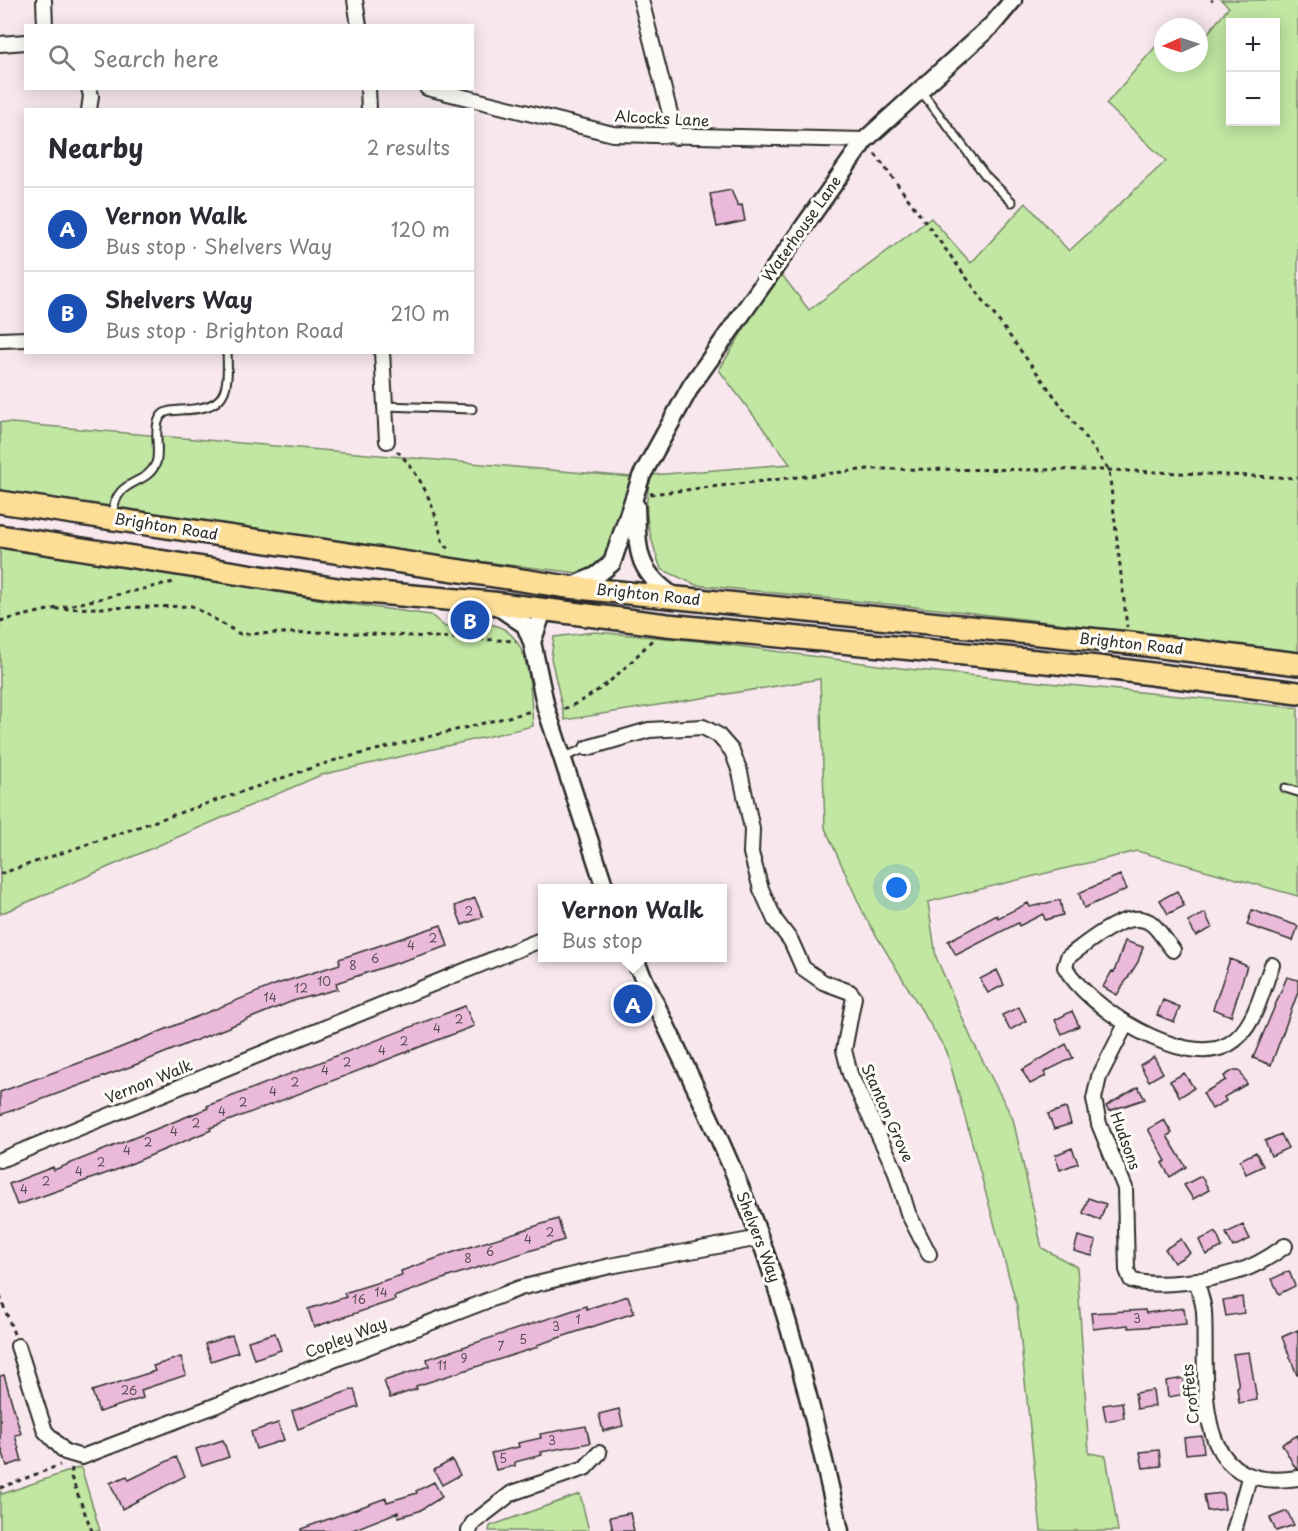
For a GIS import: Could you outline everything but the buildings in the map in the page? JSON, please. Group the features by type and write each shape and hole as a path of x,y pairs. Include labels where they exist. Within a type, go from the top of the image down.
{"highway":[{"name":"Brighton Road","path":"0,502 568,587 1129,643 1298,664"},
{"name":"Brighton Road","path":"0,536 344,590 492,603 543,611 1098,667 1298,693"},
{"path":"483,574 533,596 543,611"}],"street":[{"path":"45,0 45,24"},
{"path":"355,0 359,24"},
{"path":"641,0 676,138"},
{"name":"Waterhouse Lane","path":"568,587 596,576 612,563 641,477 691,386 865,140 993,24 1013,0"},
{"path":"0,44 24,42"},
{"path":"89,90 91,96 89,108"},
{"path":"368,90 369,108"},
{"name":"Alcocks Lane","path":"434,90 613,134 676,138 865,140"},
{"path":"0,340 24,339"},
{"path":"382,354 387,441"},
{"name":"Waterhouse Lane","path":"636,493 640,563 652,580 676,597"},
{"path":"492,603 525,625 532,642 547,712 604,884"},
{"path":"532,642 543,611"},
{"name":"Stanton Grove","path":"587,748 649,730 704,727 718,735 732,751 740,772 752,829 751,853 762,889 776,920 791,941 803,968 822,982 850,992 854,997 844,1050 850,1074 895,1170 908,1213 929,1254"},
{"path":"1173,950 1152,924 1132,919 1107,928 1068,957 1065,967 1091,999 1126,1024 1173,1046 1215,1050 1230,1044 1253,1017 1272,964"},
{"name":"Vernon Walk","path":"0,1160 538,941"},
{"name":"Shelvers Way","path":"635,962 734,1175 760,1238 802,1370 840,1531"},
{"name":"Hudsons","path":"1126,1024 1099,1077 1094,1099 1099,1124 1125,1188 1127,1270 1131,1280 1141,1284 1196,1280 1237,1272 1264,1261 1285,1246"},
{"name":"Copley Way","path":"77,1458 520,1288 600,1268 760,1238"},
{"name":"Croffets","path":"1196,1280 1204,1309 1203,1379 1208,1419 1214,1440 1227,1458 1249,1478"},
{"path":"18,1346 45,1431 65,1452 77,1458"},
{"path":"469,1531 473,1523 512,1493 585,1468 599,1453"},
{"path":"1234,1531 1249,1478 1281,1481 1298,1478"}],"lane":[{"path":"921,91 985,175 1012,202"},
{"path":"111,519 113,506 124,487 153,470 158,455 159,421 163,414 170,411 204,409 214,405 222,397 227,387 227,354"},
{"path":"385,406 472,409"},
{"path":"561,758 587,748"},
{"path":"1285,788 1298,792"}],"path":[{"path":"865,140 1110,470 1129,643"},
{"path":"387,441 414,468 436,511 443,544 459,556"},
{"path":"636,493 645,495 868,469 1110,470 1298,478"},
{"path":"0,621 179,581"},
{"path":"56,609 192,606 240,634 330,632 532,642"},
{"path":"0,874 332,761 547,712 586,699 615,678 667,624"},
{"path":"0,1296 18,1346"},
{"path":"0,1488 77,1458"},
{"path":"77,1458 71,1477 92,1531"}],"green space":[{"path":"1221,0 1298,0 1298,652 956,611 696,585 661,569 648,523 648,487 652,475 790,464 719,370 779,271 809,310 931,218 971,263 1026,203 1069,251 1166,161 1106,104 1154,48 1154,72 1208,72 1208,33 1229,7"},
{"path":"0,422 631,477 614,539 600,563 579,573 441,557 0,490"},
{"path":"0,545 335,602 431,615 445,627 488,624 503,628 514,637 526,664 533,726 321,775 0,914"},
{"path":"595,632 700,641 908,669 1298,708 1298,896 1137,851 928,902 936,957 972,1040 1013,1119 1042,1248 1077,1267 1089,1453 1106,1456 1118,1531 1041,1531 1017,1306 947,1052 865,917 825,828 820,679 565,720 551,658 554,637"},
{"path":"81,1467 100,1531 0,1531 0,1491 2,1494"},
{"path":"580,1494 589,1531 489,1531 490,1526"}],"place":[{"name":"Shelvers Way","path":"470,620"},
{"name":"Vernon Walk","path":"633,1004"}]}
